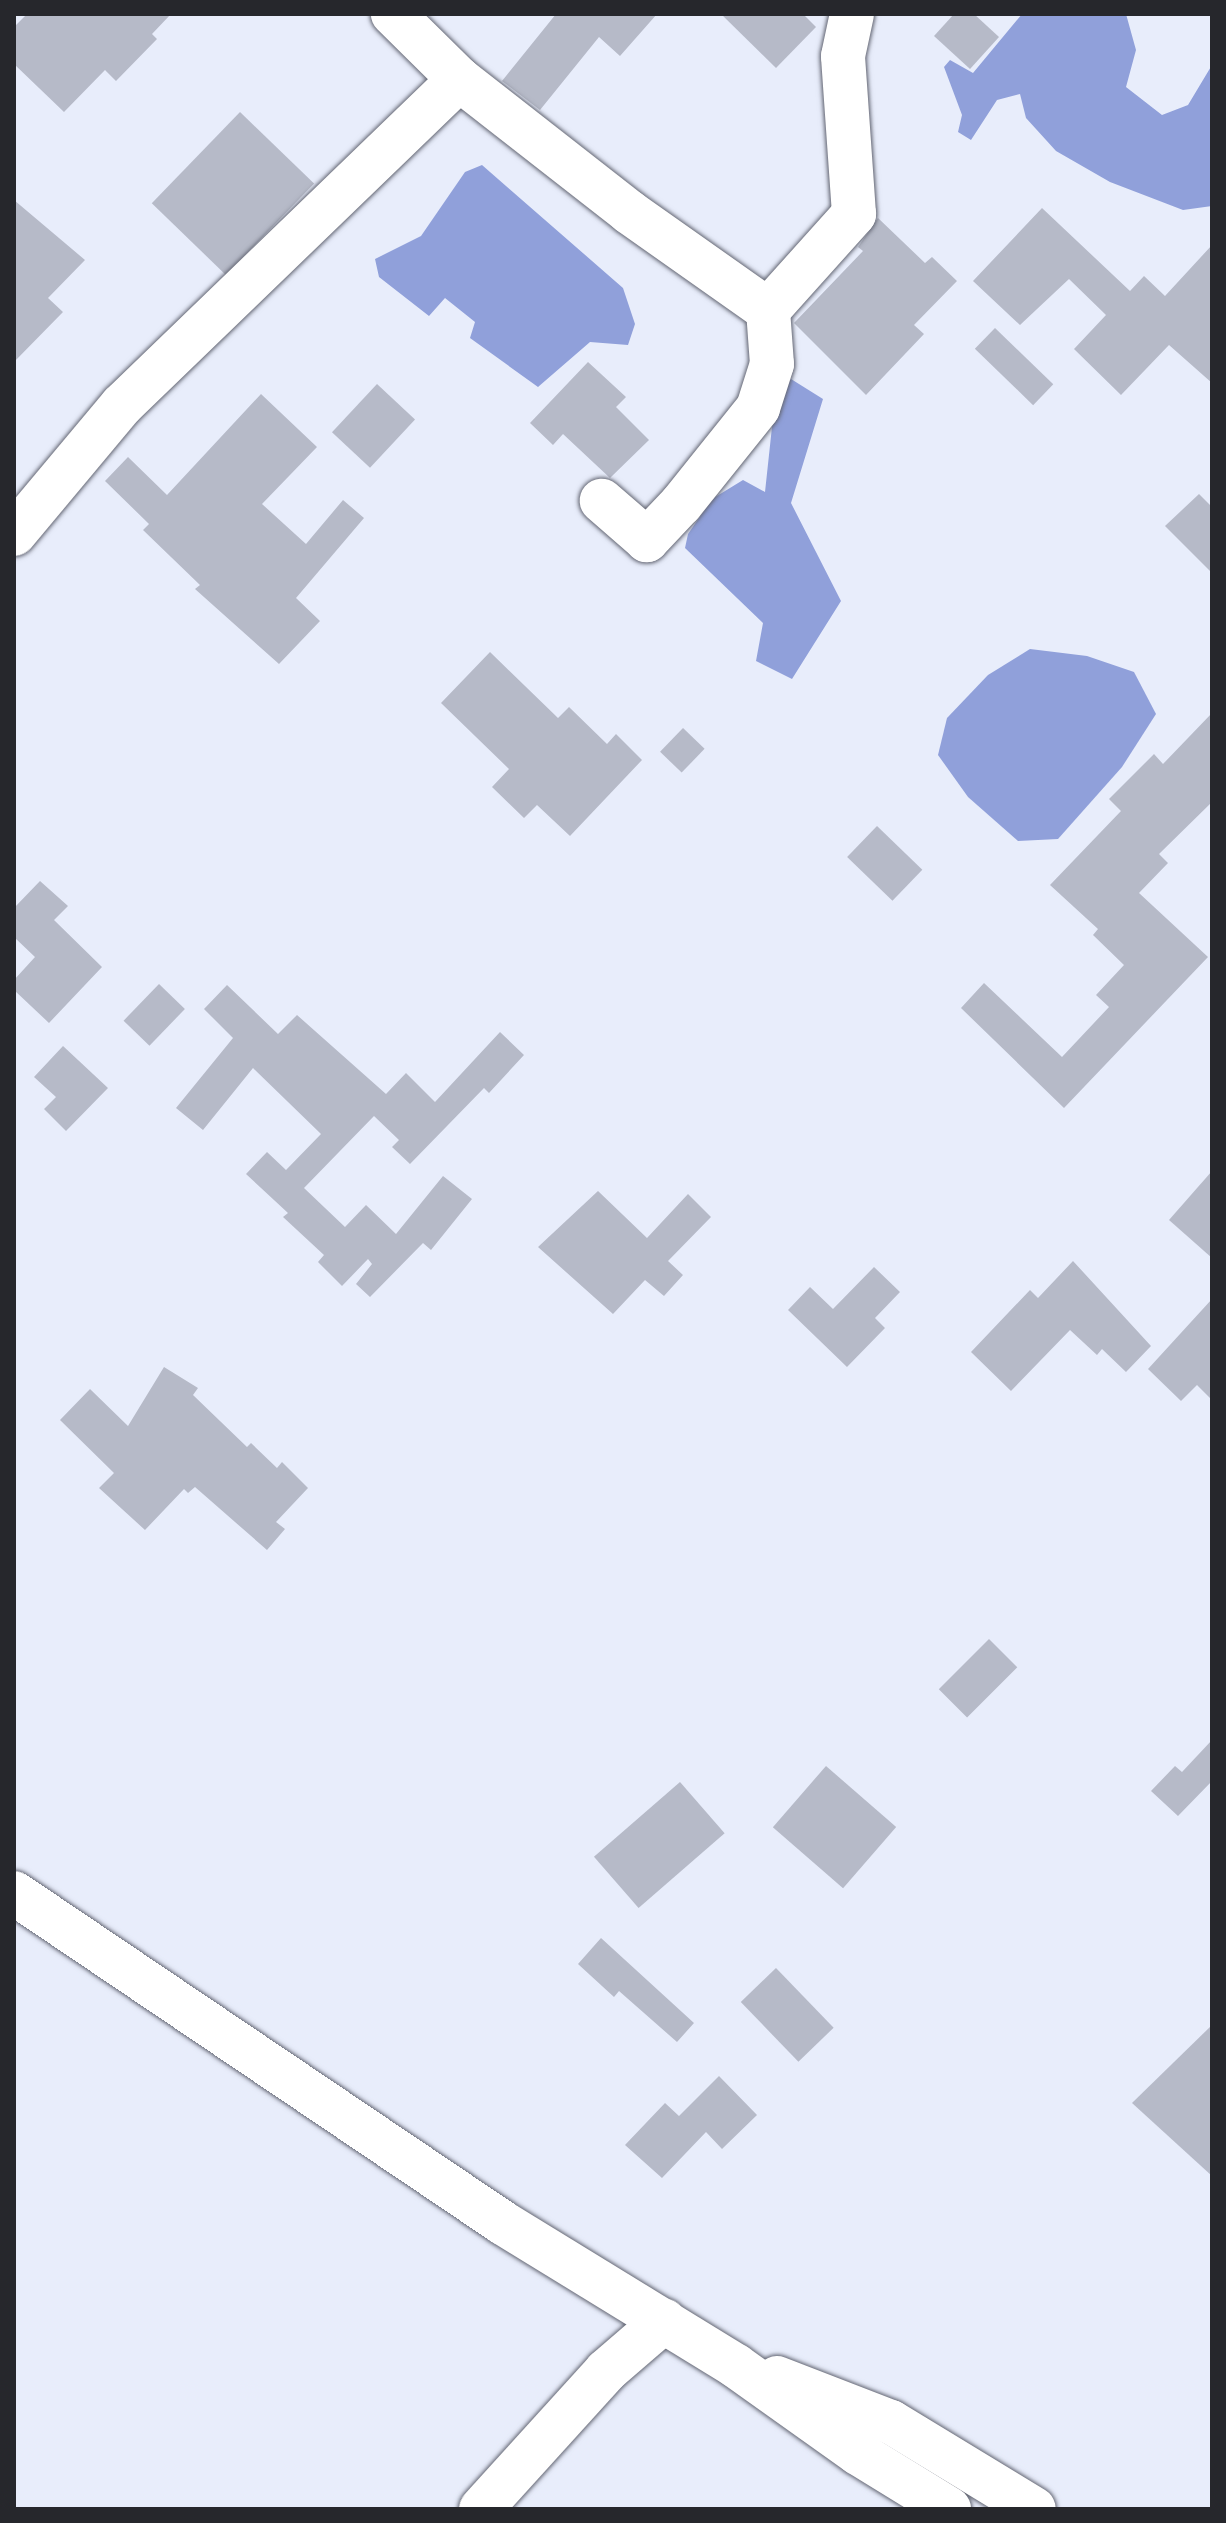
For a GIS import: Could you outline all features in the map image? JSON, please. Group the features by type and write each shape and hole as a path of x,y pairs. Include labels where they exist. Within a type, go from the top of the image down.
{"street":[{"path":"393,14 459,79 629,212 768,310"},
{"path":"602,501 647,540 681,504 758,408 772,364 768,310 854,214 843,56 852,14"},
{"path":"14,534 122,405 459,79"},
{"path":"14,1893 503,2223 736,2366 858,2453 949,2509"},
{"path":"481,2509 606,2371 664,2321"},
{"path":"736,2366 805,2386 891,2422 1034,2509"}],"water":[{"path":"1022,14 1126,14 1136,50 1126,87 1162,115 1188,105 1212,65 1212,206 1183,210 1110,182 1056,151 1026,118 1020,94 997,100 971,140 958,132 962,115 944,67 950,60 973,73"},
{"path":"482,165 623,288 635,324 628,345 590,342 538,387 470,338 475,322 445,298 429,316 379,277 375,259 421,236 465,172"},
{"path":"791,379 823,399 791,503 841,601 792,679 756,661 763,623 685,548 688,534 712,499 743,480 765,492 775,399"},
{"path":"1030,649 1087,656 1134,672 1156,714 1122,767 1058,839 1018,841 968,797 938,755 947,718 988,675"}],"building":[{"path":"27,14 171,14 152,34 157,39 116,81 105,70 64,112 14,64 14,27"},
{"path":"556,14 657,14 620,56 599,37 540,110 502,81"},
{"path":"721,14 803,14 816,27 776,68"},
{"path":"954,14 974,14 999,37 970,69 934,36"},
{"path":"240,112 314,184 226,275 152,203"},
{"path":"14,200 85,260 48,298 63,312 14,362"},
{"path":"1042,208 1130,291 1144,276 1165,296 1212,245 1212,383 1169,345 1121,395 1074,349 1106,315 1069,279 1020,325 973,281"},
{"path":"878,218 925,263 932,257 957,281 914,325 924,334 866,395 794,323 863,251 858,247"},
{"path":"995,328 1053,384 1033,405 975,349"},
{"path":"588,362 626,397 616,407 649,440 610,478 563,434 553,445 530,423"},
{"path":"377,384 415,419 370,468 332,432"},
{"path":"261,394 317,447 262,504 306,544 343,500 364,518 296,598 320,621 279,664 195,589 200,585 143,530 149,524 105,481 128,457 167,495"},
{"path":"1199,494 1212,507 1212,573 1165,526"},
{"path":"490,652 558,718 569,707 607,744 616,734 642,760 570,836 537,805 524,818 492,787 509,769 441,703"},
{"path":"1212,713 1212,802 1159,854 1168,863 1139,893 1208,957 1064,1108 961,1008 984,983 1062,1057 1109,1007 1096,995 1124,965 1093,935 1098,929 1050,885 1121,811 1109,799 1154,754 1163,764"},
{"path":"683,728 705,749 682,773 660,752"},
{"path":"877,826 922,870 892,901 847,857"},
{"path":"40,881 68,906 54,920 102,967 49,1023 14,990 14,980 35,957 14,937 14,908"},
{"path":"159,984 185,1009 149,1046 124,1021"},
{"path":"227,985 278,1034 297,1015 386,1094 406,1073 435,1102 500,1032 524,1055 489,1093 484,1088 410,1164 392,1147 399,1140 374,1116 304,1188 345,1227 366,1205 396,1234 443,1176 472,1199 431,1250 423,1243 370,1297 356,1284 372,1264 368,1259 342,1286 318,1262 324,1255 283,1217 288,1213 246,1174 267,1152 286,1170 321,1134 253,1068 203,1130 176,1108 233,1038 204,1009"},
{"path":"63,1046 108,1088 66,1131 44,1109 56,1097 34,1077"},
{"path":"1212,1171 1212,1258 1169,1220"},
{"path":"598,1191 647,1238 688,1194 711,1217 668,1261 683,1275 664,1296 645,1280 613,1314 538,1247"},
{"path":"1073,1261 1151,1346 1126,1372 1102,1349 1097,1355 1070,1330 1011,1391 971,1352 1030,1290 1038,1298"},
{"path":"874,1267 900,1292 875,1318 885,1328 847,1367 788,1310 810,1287 833,1309"},
{"path":"1212,1299 1212,1400 1197,1385 1181,1401 1148,1369"},
{"path":"164,1367 198,1388 193,1395 247,1447 251,1443 277,1468 282,1462 308,1488 276,1522 285,1529 267,1550 195,1487 188,1493 184,1489 145,1530 99,1488 114,1473 60,1420 90,1389 128,1426"},
{"path":"989,1639 1017,1667 967,1717 939,1689"},
{"path":"1212,1740 1212,1781 1178,1816 1151,1791 1175,1766 1182,1772"},
{"path":"826,1766 896,1827 843,1888 773,1827"},
{"path":"680,1782 725,1833 639,1908 594,1857"},
{"path":"601,1938 694,2023 677,2042 619,1991 614,1997 578,1964"},
{"path":"776,1968 834,2028 798,2062 741,2002"},
{"path":"1212,2025 1212,2176 1132,2103"},
{"path":"719,2076 757,2115 722,2149 706,2132 662,2178 625,2145 665,2103 679,2116"}]}
